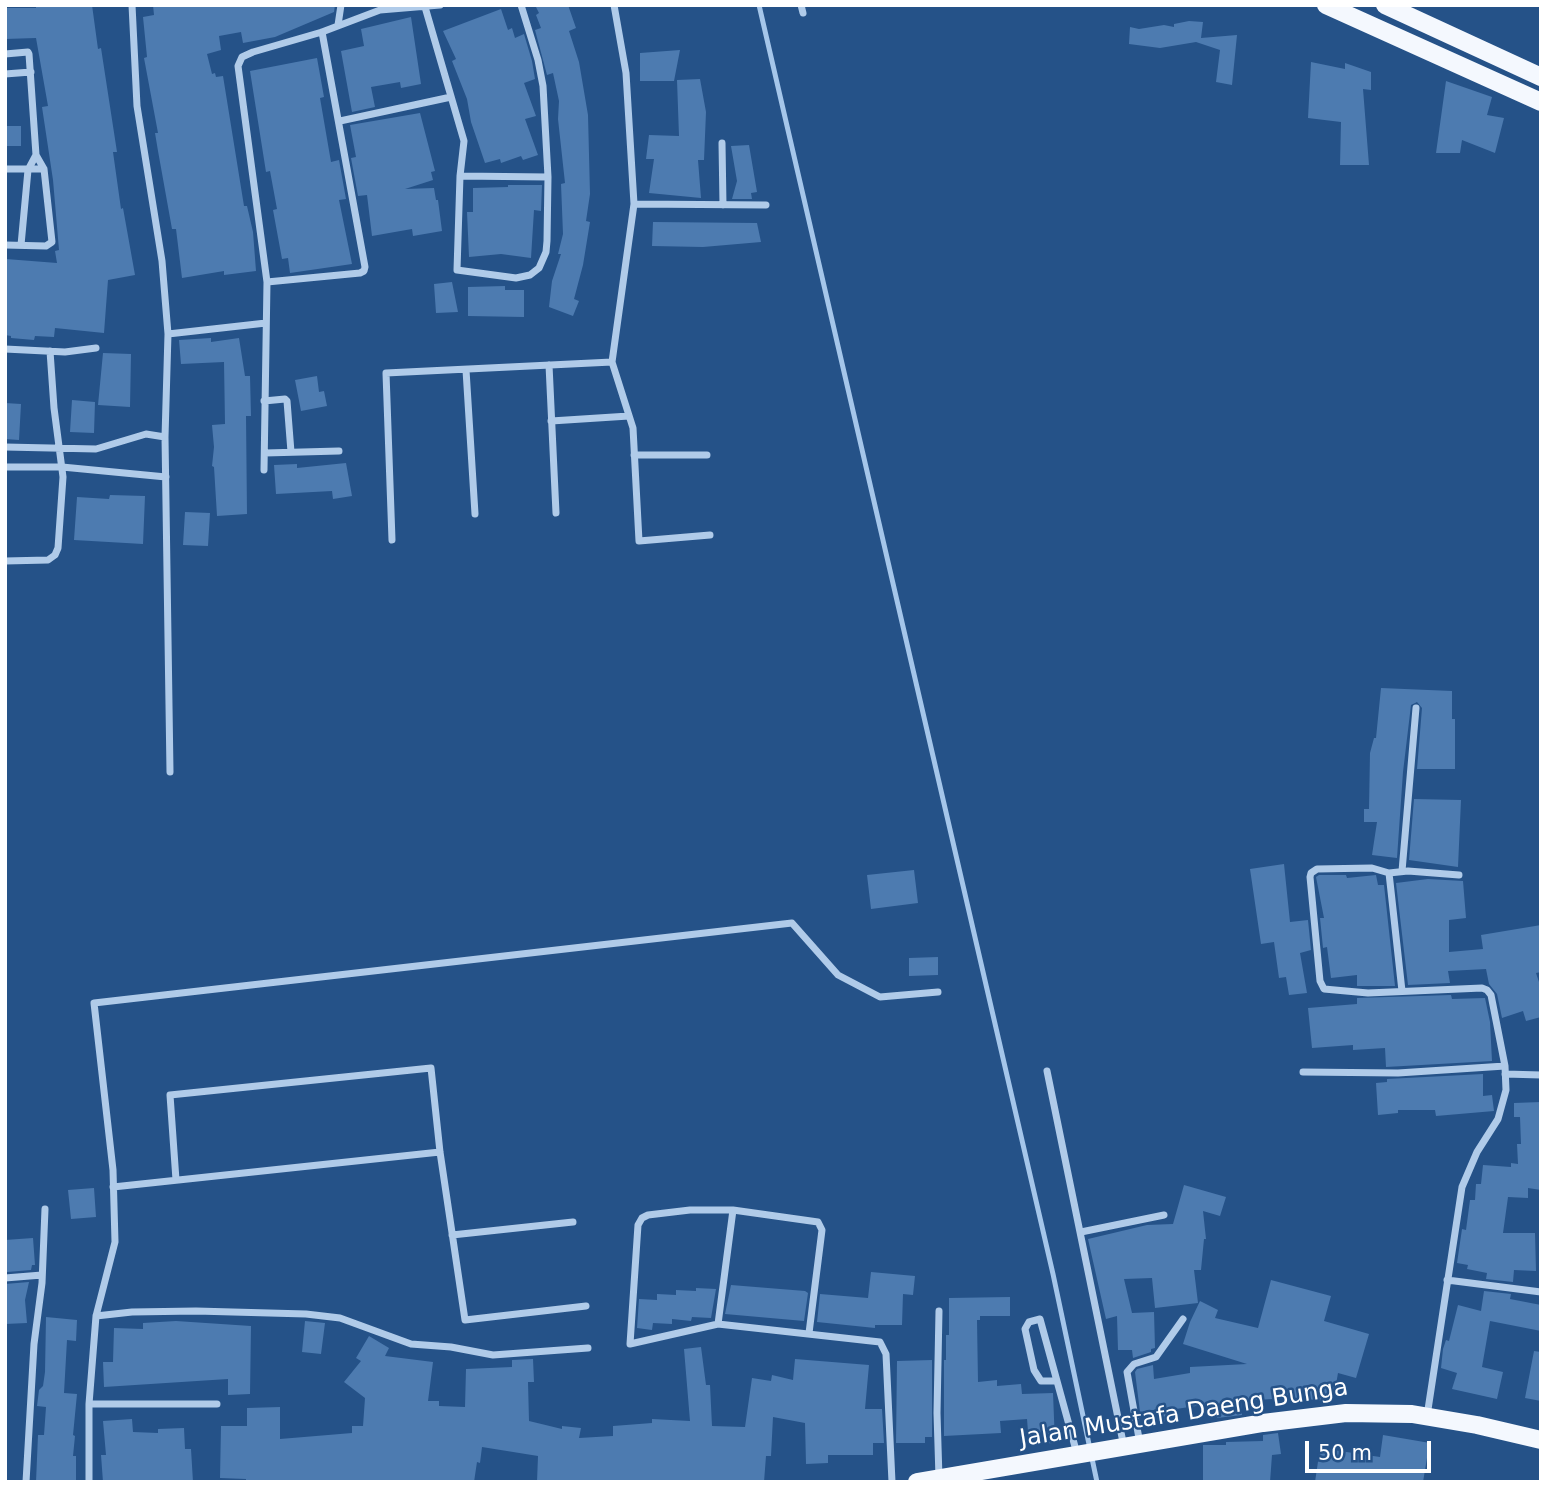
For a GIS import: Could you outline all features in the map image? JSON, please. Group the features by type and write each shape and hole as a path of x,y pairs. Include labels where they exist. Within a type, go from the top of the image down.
{"main road":[{"path":"1326,5 1541,102"},
{"path":"1385,5 1541,77"},
{"name":"Jalan Mustafa Daeng Bunga","path":"918,1482 1263,1423 1346,1413 1378,1411 1427,1416 1541,1440"}],"street":[{"path":"132,5 137,106 162,261 168,334 165,437 170,772"},
{"path":"338,25 341,5"},
{"path":"264,470 267,282 238,66 242,57 253,52 323,32 377,8 440,5"},
{"path":"425,7 464,141 457,270 516,278 530,275 539,268 544,259 547,241 548,177 543,86 520,5"},
{"path":"614,5 626,73 634,205 612,362 633,428 639,541 710,535"},
{"path":"267,282 365,271 341,121 323,32"},
{"path":"5,54 29,52 36,155 44,170 52,242 46,246 5,245"},
{"path":"5,74 31,72"},
{"path":"341,121 452,97"},
{"path":"722,143 723,205"},
{"path":"21,245 28,170 36,155"},
{"path":"5,169 44,170"},
{"path":"460,176 548,177"},
{"path":"634,205 766,205"},
{"path":"168,334 266,323"},
{"path":"5,349 65,352 96,348"},
{"path":"5,561 48,560 55,555 63,490 50,352"},
{"path":"392,540 386,373 612,362"},
{"path":"549,365 556,513"},
{"path":"466,370 475,514"},
{"path":"264,401 287,401 291,452"},
{"path":"551,421 629,416"},
{"path":"5,447 96,449 145,434 165,437"},
{"path":"265,453 339,451"},
{"path":"634,455 707,455"},
{"path":"5,467 62,467 166,477"},
{"path":"1402,871 1416,708"},
{"path":"1427,1416 1462,1187 1477,1152 1499,1119 1506,1090 1505,1070 1491,995 1487,990 1368,993 1327,990 1320,981 1311,873 1317,869 1371,868 1389,873 1402,871 1459,876"},
{"path":"1389,873 1402,991"},
{"path":"89,1482 89,1405 96,1316 115,1242 113,1187 94,1003 792,923 838,975 880,997 938,992"},
{"path":"176,1180 170,1096 431,1068 440,1152 465,1320 586,1306"},
{"path":"1303,1072 1505,1070 1541,1075"},
{"path":"1047,1071 1127,1447"},
{"path":"113,1187 440,1152"},
{"path":"26,1482 45,1209"},
{"path":"809,1333 820,1224 815,1221 733,1210 690,1210 642,1218 638,1225 630,1344 718,1324 875,1340 884,1348 892,1482"},
{"path":"718,1324 733,1210"},
{"path":"1081,1232 1164,1215"},
{"path":"452,1235 573,1222"},
{"path":"5,1278 42,1275"},
{"path":"1447,1280 1541,1292"},
{"path":"96,1316 132,1312 196,1311 306,1314 340,1318 411,1344 451,1347 493,1355 588,1348"},
{"path":"939,1311 939,1478"},
{"path":"1056,1381 1041,1381 1034,1370 1025,1329 1029,1322 1040,1319 1056,1381 1080,1453"},
{"path":"1127,1447 1127,1372 1134,1364 1156,1357 1184,1319"},
{"path":"89,1405 217,1404"}],"building":[{"path":"36,5 92,5 117,152 113,152 121,209 123,208 135,275 108,280 104,333 55,328 54,337 35,336 34,340 5,335 6,259 57,263 55,251 59,250 53,180 42,107 48,106 36,38 5,39 5,8 36,8"},
{"path":"153,5 335,5 334,12 275,37 243,43 241,32 219,36 221,50 207,54 212,74 215,73 216,77 223,76 244,206 247,206 253,232 256,271 224,275 224,271 182,278 176,229 172,229 144,58 147,57 143,17 154,15"},
{"path":"535,5 568,5 576,28 569,31 579,62 588,115 590,194 586,221 590,222 574,299 579,301 573,316 549,307 552,281 561,254 558,254 563,234 561,184 565,183 558,119 559,101 553,73 547,75 535,30 541,28"},
{"path":"501,9 508,30 512,28 515,38 524,34 532,61 535,79 524,83 536,116 525,119 538,155 523,160 521,156 501,163 500,159 485,163 471,122 467,99 452,61 456,59 443,31"},
{"path":"411,17 421,84 401,88 400,82 371,87 375,107 352,112 341,51 364,46 361,29"},
{"path":"1203,22 1201,38 1237,35 1232,85 1216,82 1220,50 1196,42 1160,48 1129,44 1130,27 1174,27 1174,24"},
{"path":"680,50 674,81 640,81 640,53"},
{"path":"317,58 324,97 320,98 331,162 339,160 346,199 339,200 352,264 290,273 288,258 282,259 273,210 277,209 270,171 266,172 250,71"},
{"path":"1311,62 1345,69 1345,63 1371,72 1371,90 1363,89 1369,165 1340,165 1341,122 1308,118"},
{"path":"700,79 706,112 704,160 698,160 701,198 649,193 654,159 646,159 649,135 679,136 677,80"},
{"path":"1446,81 1492,97 1487,115 1504,118 1495,153 1462,140 1460,153 1436,153"},
{"path":"420,113 435,171 431,172 433,180 405,189 434,188 442,231 413,236 412,229 372,236 367,195 358,196 351,158 356,157 350,125"},
{"path":"5,126 21,126 21,146 5,146"},
{"path":"749,145 757,192 751,193 752,199 732,199 737,181 731,146"},
{"path":"542,185 541,211 534,210 531,258 501,254 469,257 467,212 473,212 473,188"},
{"path":"653,222 757,223 761,242 703,247 652,246"},
{"path":"452,282 458,312 436,313 434,284"},
{"path":"505,286 505,290 524,290 524,317 468,316 468,287"},
{"path":"211,338 211,342 239,338 245,376 250,376 251,416 246,416 247,514 217,516 212,466 212,425 225,424 224,362 181,364 179,340"},
{"path":"103,353 131,354 130,407 98,405"},
{"path":"317,376 319,392 324,391 327,406 301,411 295,380"},
{"path":"72,400 95,402 94,433 70,432"},
{"path":"5,403 21,404 19,440 5,439"},
{"path":"346,463 352,496 333,499 332,491 276,494 274,465 297,464 297,468"},
{"path":"110,495 145,496 143,544 74,540 77,497 109,499"},
{"path":"185,512 210,513 208,546 183,545"},
{"path":"1381,688 1452,691 1452,719 1455,719 1455,769 1417,769 1422,708 1417,702 1411,705 1397,858 1372,855 1377,822 1364,822 1364,809 1369,809 1370,753 1376,738"},
{"path":"1414,799 1461,800 1458,867 1409,860"},
{"path":"1284,864 1290,922 1308,920 1311,950 1300,953 1307,993 1289,995 1286,977 1279,978 1274,942 1261,944 1250,869"},
{"path":"914,870 918,903 871,909 867,875"},
{"path":"1346,875 1347,878 1376,875 1378,885 1384,885 1395,986 1357,986 1357,975 1331,978 1327,947 1323,948 1320,918 1324,918 1316,877"},
{"path":"1428,879 1463,881 1466,918 1449,920 1449,952 1483,949 1481,935 1541,925 1541,972 1536,973 1541,988 1541,1017 1526,1021 1523,1011 1502,1018 1497,994 1489,984 1486,969 1448,971 1450,983 1408,985 1396,883"},
{"path":"938,957 938,975 909,976 909,958"},
{"path":"1451,995 1452,999 1485,998 1490,1022 1492,1061 1386,1067 1385,1048 1353,1050 1353,1045 1312,1048 1308,1008 1357,1004 1357,998"},
{"path":"1483,1074 1483,1096 1492,1095 1494,1111 1436,1116 1435,1110 1398,1110 1398,1113 1378,1115 1376,1083 1387,1082 1387,1079"},
{"path":"1541,1102 1541,1190 1528,1188 1528,1198 1508,1197 1503,1233 1535,1233 1536,1271 1514,1270 1513,1282 1486,1279 1487,1273 1467,1269 1468,1265 1457,1263 1462,1229 1466,1230 1470,1200 1475,1200 1476,1184 1481,1184 1483,1165 1511,1167 1511,1163 1518,1164 1517,1144 1521,1144 1520,1117 1514,1117 1514,1103"},
{"path":"1184,1185 1226,1197 1220,1216 1203,1211 1206,1239 1201,1270 1194,1270 1198,1303 1155,1308 1152,1278 1124,1279 1132,1313 1154,1312 1155,1348 1133,1358 1132,1350 1118,1350 1117,1316 1106,1319 1088,1239 1147,1225 1173,1224"},
{"path":"94,1188 96,1217 71,1219 68,1190"},
{"path":"33,1238 35,1265 32,1265 31,1270 7,1272 5,1240"},
{"path":"871,1272 915,1276 913,1295 903,1294 902,1325 875,1325 875,1328 817,1322 820,1294 868,1298"},
{"path":"1271,1280 1331,1296 1324,1321 1369,1334 1356,1378 1338,1373 1333,1402 1272,1395 1272,1399 1241,1401 1242,1415 1217,1418 1216,1403 1176,1409 1177,1420 1162,1422 1160,1409 1140,1412 1135,1372 1137,1369 1153,1365 1154,1379 1190,1373 1190,1367 1247,1364 1183,1344 1200,1301 1218,1310 1215,1318 1258,1328"},
{"path":"29,1282 25,1300 27,1323 5,1324 5,1284"},
{"path":"731,1285 805,1291 808,1293 804,1321 725,1314"},
{"path":"696,1288 716,1289 711,1318 692,1317 691,1321 672,1319 672,1324 653,1323 652,1330 637,1328 639,1299 657,1300 657,1294 676,1295 676,1290 696,1291"},
{"path":"1484,1291 1511,1294 1510,1299 1541,1305 1541,1331 1490,1321 1482,1367 1503,1372 1497,1399 1452,1389 1457,1373 1441,1368 1443,1349 1446,1340 1449,1341 1458,1305 1481,1311"},
{"path":"1010,1297 1010,1316 980,1316 980,1320 977,1320 978,1382 997,1380 997,1386 1021,1384 1022,1394 1053,1393 1055,1443 1029,1444 1027,1419 1000,1421 1001,1433 944,1436 944,1360 946,1335 949,1335 949,1298"},
{"path":"46,1317 77,1320 76,1341 67,1340 64,1393 77,1394 73,1435 76,1482 36,1482 38,1435 44,1435 46,1407 37,1406 45,1372"},
{"path":"176,1321 251,1326 250,1394 228,1395 228,1379 104,1387 103,1362 113,1362 114,1328 143,1329 143,1323"},
{"path":"305,1321 325,1323 321,1354 302,1352"},
{"path":"369,1336 389,1348 385,1356 433,1362 428,1401 439,1401 439,1406 465,1407 466,1369 512,1367 512,1360 533,1359 534,1382 528,1382 529,1421 562,1429 562,1426 581,1428 579,1438 613,1436 613,1426 652,1423 652,1419 690,1421 684,1349 701,1347 706,1385 710,1385 712,1426 745,1427 752,1378 771,1381 772,1375 793,1380 795,1359 869,1365 865,1409 882,1409 884,1443 873,1443 873,1455 828,1455 828,1463 806,1464 805,1423 773,1417 771,1456 766,1456 764,1482 537,1482 538,1456 482,1447 474,1482 246,1482 246,1479 220,1478 221,1426 247,1426 247,1408 280,1407 280,1439 352,1433 352,1426 363,1426 365,1398 344,1382 361,1361 356,1358"},
{"path":"1534,1351 1541,1352 1541,1401 1525,1398"},
{"path":"932,1360 932,1437 925,1437 925,1443 896,1443 897,1361"},
{"path":"132,1419 133,1432 158,1433 158,1429 184,1428 185,1449 191,1449 193,1482 103,1482 101,1455 106,1455 103,1421"},
{"path":"1278,1433 1281,1454 1272,1455 1270,1482 1203,1482 1203,1445 1263,1441 1263,1435"},
{"path":"1383,1435 1430,1443 1430,1458 1427,1458 1423,1482 1315,1482 1320,1448 1380,1457"}],"waterway":[{"path":"759,5 1053,1274 1097,1482"}]}
